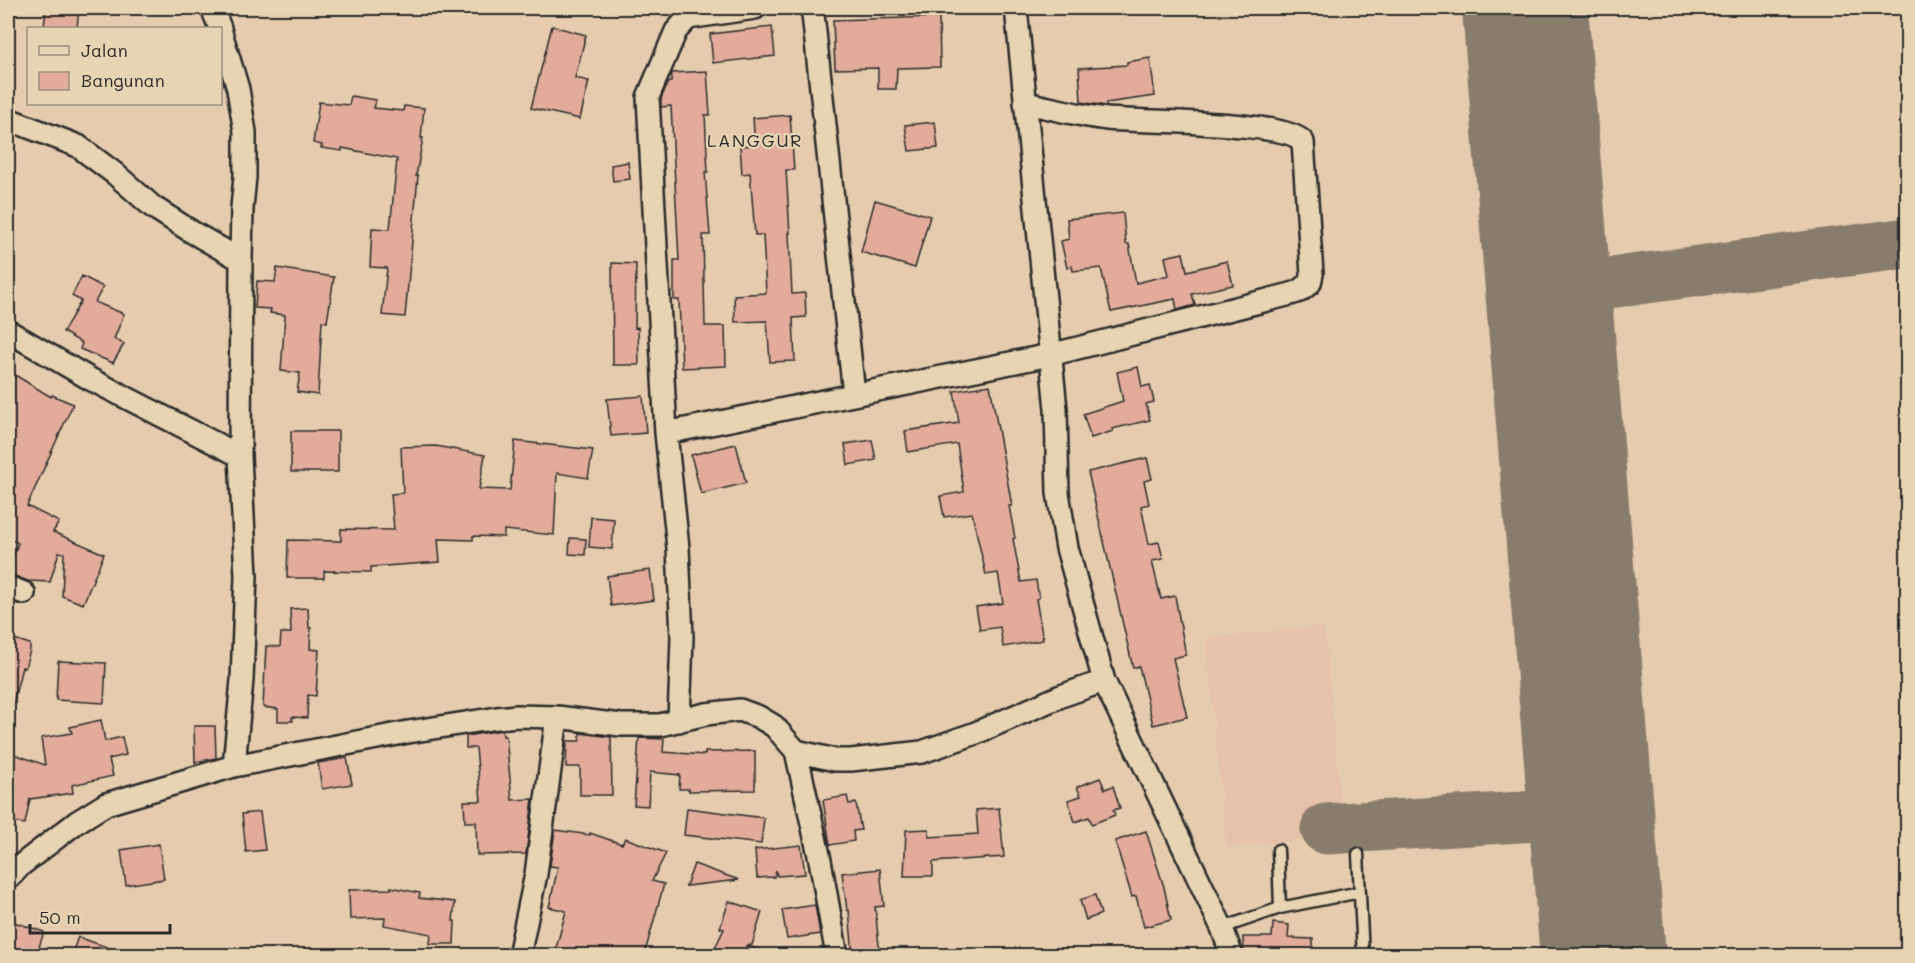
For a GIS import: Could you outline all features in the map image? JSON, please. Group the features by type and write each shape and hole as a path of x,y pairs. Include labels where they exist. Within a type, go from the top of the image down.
{"street":[{"path":"212,8 219,27"},
{"path":"679,721 682,637 678,548 666,433 648,97 681,24 688,18 744,8"},
{"path":"810,8 813,14 854,394"},
{"path":"1016,8 1056,409 1056,467 1061,519 1067,548 1104,681 1222,928 1232,956"},
{"path":"222,36 238,89 245,132 241,260 240,456 246,576 242,680 234,766"},
{"path":"666,433 1050,355 1291,294 1300,291 1310,283 1312,274 1303,142 1295,136 1267,129 1106,118 1025,103"},
{"path":"8,119 78,146 153,207 241,260"},
{"path":"8,331 90,379 240,456"},
{"path":"796,751 835,760 922,752 976,733 1061,696 1104,681"},
{"path":"8,879 21,865 76,822 106,804 234,766 408,732 497,718 557,717 621,725 660,725 706,714 740,710 774,726 796,751 820,860 837,956"},
{"path":"519,956 536,874 557,717"}],"lane":[{"path":"1278,850 1280,908"},
{"path":"1358,854 1362,956"},
{"path":"1222,928 1280,908 1360,892"}],"shaded area":[{"path":"1324,626 1344,836 1226,847 1206,638"}],"building":[{"path":"46,8 79,8 77,27 44,27"},
{"path":"939,17 940,67 897,68 896,89 878,89 878,68 835,69 833,20"},
{"path":"552,26 586,35 575,78 589,81 580,119 531,108"},
{"path":"772,27 775,56 713,63 710,34"},
{"path":"1150,58 1155,96 1106,103 1106,106 1081,102 1079,68 1127,65 1127,62"},
{"path":"707,71 710,115 705,115 708,172 705,172 710,235 703,235 705,326 725,326 726,366 682,368 679,300 674,300 674,260 679,260 671,106 661,107 661,99 668,82 671,82 672,73"},
{"path":"351,96 376,100 374,108 403,111 404,106 424,108 421,138 423,138 416,176 418,176 405,317 382,315 387,268 370,267 372,228 390,229 397,159 342,148 342,151 321,148 322,145 313,143 319,102 349,105"},
{"path":"790,115 794,170 786,170 792,294 805,293 806,317 793,318 795,361 770,362 767,321 735,322 734,295 766,293 763,235 755,235 750,173 742,174 740,146 755,145 753,118"},
{"path":"935,122 938,148 909,151 905,125"},
{"path":"628,162 630,179 613,181 611,165"},
{"path":"875,200 930,216 915,268 861,252"},
{"path":"1123,213 1126,244 1129,244 1136,283 1169,275 1165,257 1183,253 1187,271 1227,261 1233,285 1192,294 1195,305 1177,310 1175,299 1111,312 1101,268 1073,271 1072,266 1067,268 1061,241 1069,239 1067,219"},
{"path":"612,263 636,264 635,328 638,327 639,365 613,365"},
{"path":"277,268 334,277 327,322 322,321 318,395 297,392 300,373 281,371 285,315 270,313 271,309 255,308 257,281 275,282"},
{"path":"82,276 103,287 95,302 124,314 114,339 124,344 113,363 80,349 82,343 63,332 81,301 72,296"},
{"path":"1138,367 1142,387 1150,385 1154,402 1146,404 1150,420 1112,429 1113,431 1091,438 1083,414 1123,401 1117,372"},
{"path":"15,375 51,397 52,395 73,404 27,506 59,522 53,532 104,554 83,604 62,596 64,553 59,552 50,582 28,581 12,575 13,557 18,543 8,538 8,386"},
{"path":"990,385 1012,506 1009,506 1021,582 1036,580 1039,598 1036,599 1043,640 1003,647 1000,627 980,630 976,607 1003,603 998,573 986,575 972,513 944,517 940,496 964,492 957,444 908,452 905,431 959,423 954,391"},
{"path":"643,396 646,433 611,436 607,399"},
{"path":"291,431 338,431 338,472 291,472"},
{"path":"872,440 876,460 848,465 845,444"},
{"path":"515,441 593,450 588,478 557,473 554,535 504,530 504,537 473,536 473,540 438,539 440,562 371,567 371,572 324,571 324,578 287,578 288,540 341,541 341,529 394,530 391,494 403,493 401,447 436,446 485,455 479,489 510,490"},
{"path":"736,444 746,483 701,494 691,455"},
{"path":"1147,458 1152,479 1144,481 1149,504 1141,506 1149,544 1159,542 1163,559 1152,561 1161,599 1175,596 1186,655 1173,658 1187,717 1153,725 1139,666 1133,668 1088,472"},
{"path":"591,517 614,519 612,549 589,547"},
{"path":"570,538 586,539 585,555 569,554"},
{"path":"650,570 654,600 611,606 607,576"},
{"path":"308,608 309,628 311,628 310,649 319,650 316,696 308,695 307,718 292,717 293,721 278,721 278,709 263,707 266,646 280,647 281,633 291,633 290,609"},
{"path":"8,637 30,644 13,704 8,704"},
{"path":"58,661 106,663 104,703 56,700"},
{"path":"101,720 105,741 122,737 126,755 109,759 113,776 72,785 73,793 30,799 25,824 8,821 16,784 8,782 14,754 45,765 41,738 72,733 70,727"},
{"path":"194,726 215,726 216,758 195,762"},
{"path":"502,730 503,736 506,736 512,800 533,799 526,854 477,855 476,822 465,822 464,801 481,801 476,748 466,748 466,736"},
{"path":"580,733 611,737 612,795 580,795 580,767 566,767 567,741 580,741"},
{"path":"639,738 664,739 663,752 705,755 705,752 755,751 755,790 689,791 689,789 679,789 680,775 650,772 648,806 634,805"},
{"path":"347,758 352,784 322,789 318,763"},
{"path":"1100,778 1105,789 1113,786 1120,808 1113,810 1115,815 1092,824 1089,817 1075,822 1068,800 1081,796 1077,787"},
{"path":"847,796 849,804 856,803 861,830 853,831 854,841 830,845 823,800"},
{"path":"687,808 764,818 761,844 684,835"},
{"path":"999,808 1004,857 933,862 933,876 904,876 906,830 929,829 929,837 978,834 976,810"},
{"path":"260,812 265,850 246,852 242,814"},
{"path":"555,830 590,835 590,833 622,844 625,838 666,853 652,881 664,884 644,956 554,956 566,911 549,907 558,867 550,866"},
{"path":"1146,831 1164,887 1171,920 1144,927 1136,896 1132,897 1115,841"},
{"path":"159,844 164,879 126,885 121,850"},
{"path":"801,845 805,874 777,876 776,870 774,877 757,878 755,850"},
{"path":"694,864 739,880 686,886"},
{"path":"880,869 884,906 875,907 880,956 853,956 849,910 847,910 842,873"},
{"path":"391,887 420,893 419,898 455,902 454,944 430,944 431,934 384,925 385,918 350,919 349,890 391,889"},
{"path":"1095,895 1101,914 1086,920 1080,900"},
{"path":"729,901 762,912 752,945 745,946 761,949 760,956 711,956 724,929 720,928"},
{"path":"815,905 820,934 787,939 782,910"},
{"path":"8,920 44,932 36,956 8,956"},
{"path":"1273,923 1289,925 1288,938 1313,939 1313,956 1244,955 1243,937 1272,937"},
{"path":"78,937 124,953 124,956 71,956"}],"taxiway":[{"path":"1549,291 1908,243"},
{"path":"1587,763 1575,793 1561,807 1537,816 1568,831 1580,843 1596,873"},
{"path":"1326,829 1537,816"}],"runway":[{"path":"1525,8 1603,956"}],"district":[{"name":"LANGGUR","path":"755,141"}]}
